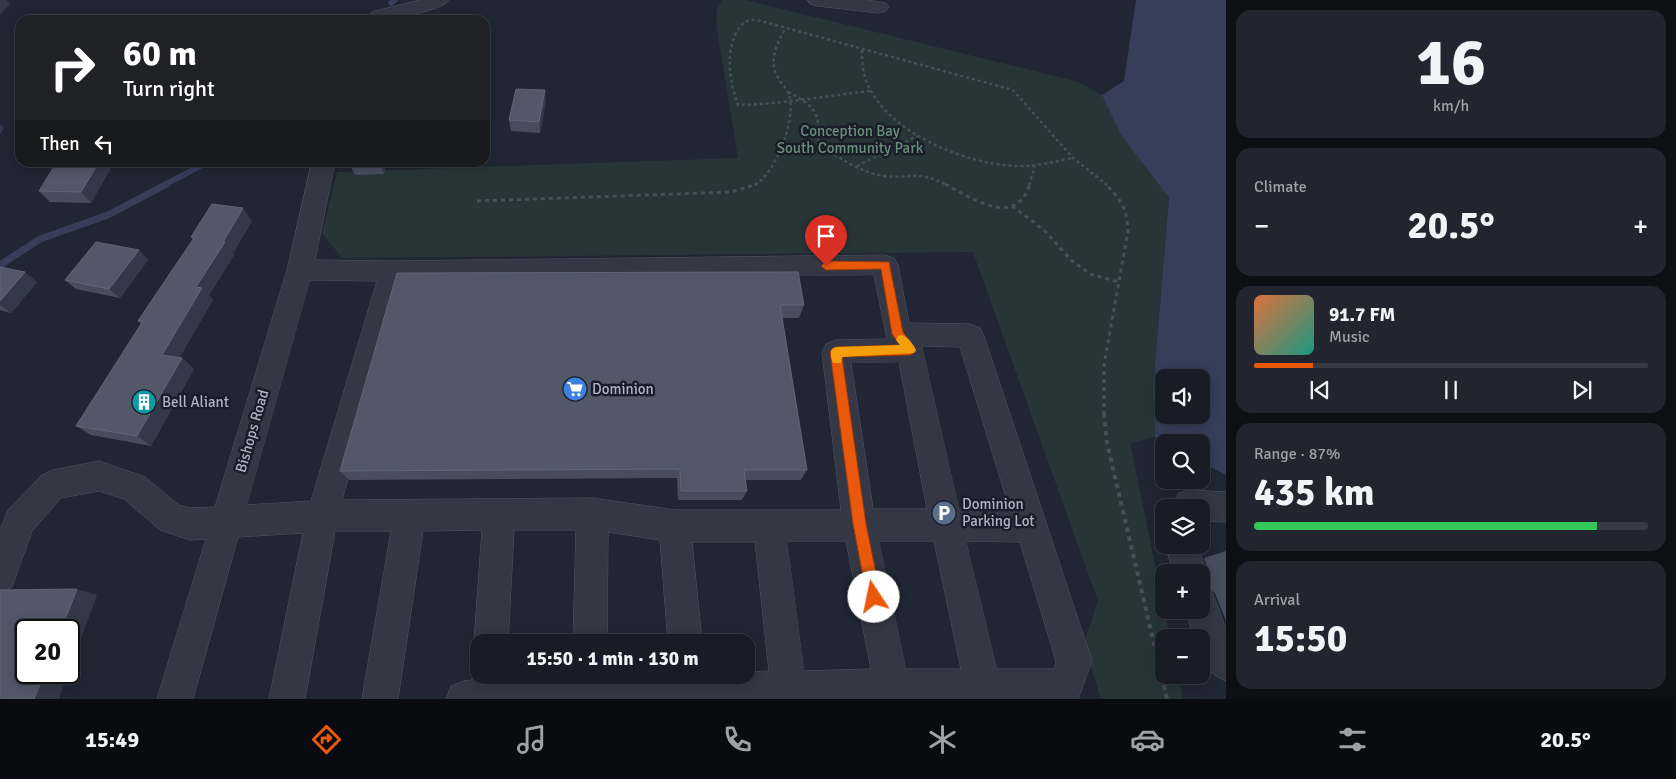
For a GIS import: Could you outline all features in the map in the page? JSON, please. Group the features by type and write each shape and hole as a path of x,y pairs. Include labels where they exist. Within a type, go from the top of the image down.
{"street":[{"path":"381,12 415,8 440,0"},
{"path":"817,0 879,7"},
{"name":"Bishops Road","path":"175,699 300,270 323,167"},
{"path":"300,270 393,271 885,265 984,692"},
{"path":"287,699 322,516 393,271"},
{"path":"703,684 789,690 892,688 984,692 1065,687 1074,661 970,336 904,342 836,352 859,524 892,688"},
{"path":"0,575 19,521 53,485 99,476 134,488 171,519 190,524 322,516 592,514 675,526 859,524 1031,526"},
{"path":"1210,506 1226,507"},
{"path":"590,634 592,514"},
{"path":"380,699 409,516"},
{"path":"492,634 499,516"},
{"path":"675,526 684,634"},
{"path":"770,526 789,690"},
{"path":"1205,619 1216,651 1226,663"},
{"path":"480,690 639,684"}],"path":[{"path":"870,91 802,99 778,104 738,105 734,95 729,66 730,50 734,36 744,21 750,19 757,20 1013,90 1073,158 1108,186 1122,201 1127,215 1128,231 1104,365 1104,410 1107,443 1167,699"},
{"path":"478,201 731,192 749,189 762,181 773,162 788,126 790,101 787,91 776,76 773,62 775,49 785,29"},
{"path":"862,50 862,69 870,91 888,115 917,136 953,153 994,164 1035,166 1073,158"},
{"path":"787,91 802,99 815,112 818,140 822,146 873,174 884,176 928,176 985,206 1000,209 1012,206 1023,198 1032,183 1035,166"},
{"path":"856,166 917,136"},
{"path":"1012,206 1044,230 1071,260 1090,274 1120,282"}],"green space":[{"name":"Conception Bay South Community Park","path":"722,0 746,0 1079,82 1102,95 1121,135 1169,198 1153,388 1155,437 1130,443 1155,564 1155,619 1166,619 1168,629 1155,629 1155,684 1180,684 1183,699 1101,699 1084,643 1098,601 973,252 342,258 322,233 337,172 738,158 716,23 717,9"}],"water":[{"path":"1136,0 1226,0 1226,475 1210,467 1210,434 1155,434 1155,437 1153,388 1169,198 1121,135 1102,95 1124,81"}],"building":[{"path":"516,89 545,90 539,122 509,120"},
{"path":"54,167 96,167 81,192 39,191"},
{"path":"212,204 243,208 223,242 225,242 196,287 202,288 162,355 182,358 137,436 76,426 143,321 138,321 194,238 191,237"},
{"path":"96,242 139,250 109,289 65,280"},
{"path":"0,267 25,272 0,301"},
{"name":"Dominion","path":"798,272 804,305 780,305 807,470 744,470 747,491 681,491 680,469 340,471 397,273"},
{"path":"77,589 65,619 15,619 15,684 40,684 34,699 0,699 0,590"}],"waterway":[{"path":"391,3 395,0"},
{"path":"164,185 198,167"},
{"path":"0,265 40,239 108,215 167,184"}],"slow traffic":[{"path":"837,359 836,352 910,350 902,340"}],"place":[{"name":"Dominion","path":"575,389"},
{"name":"Bell Aliant","path":"144,402"},
{"name":"Dominion Parking Lot","path":"944,513"}],"route":[{"path":"826,266 885,265 898,334 910,350 836,352 859,524 874,597"}]}
